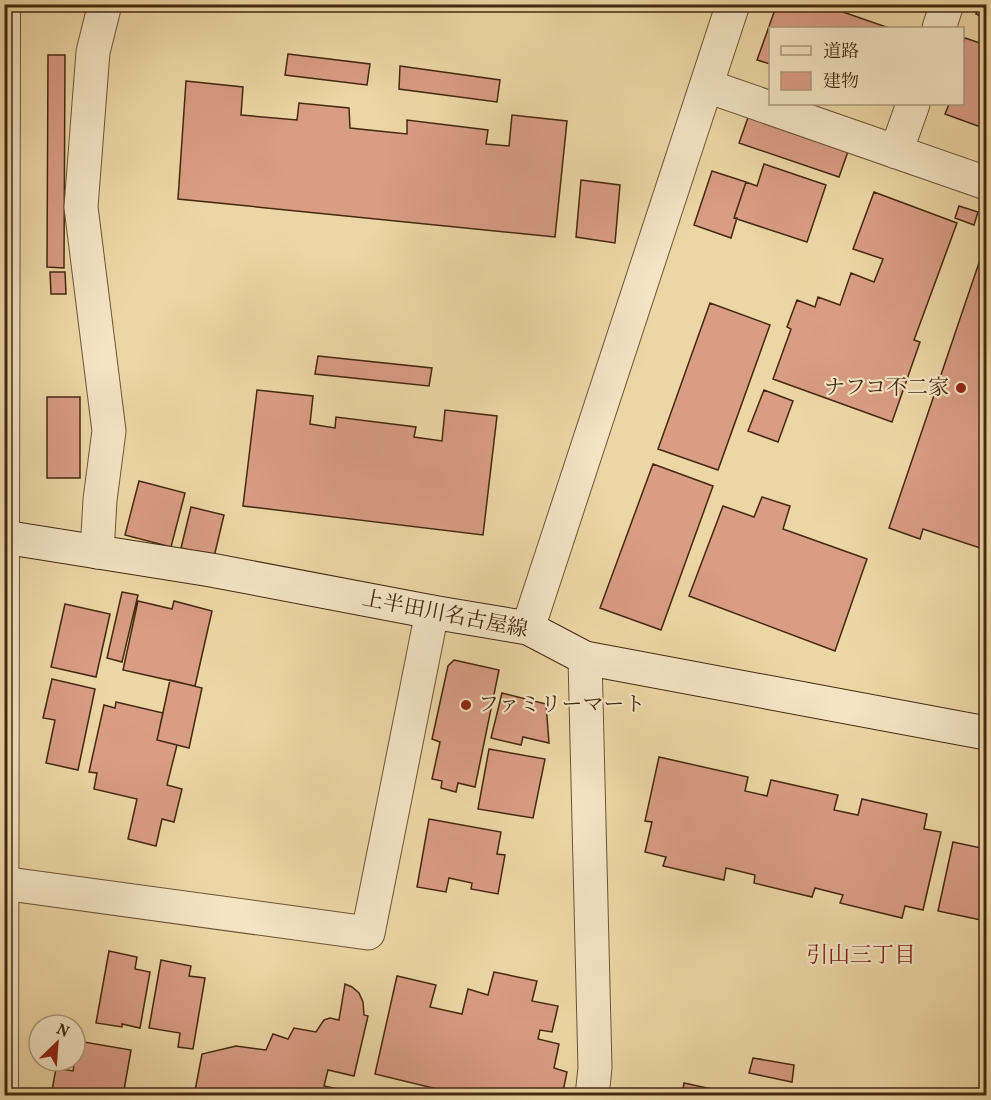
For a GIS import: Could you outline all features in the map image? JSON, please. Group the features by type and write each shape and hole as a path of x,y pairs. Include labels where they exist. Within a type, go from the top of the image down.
{"street":[{"path":"97,552 100,500 109,431 81,207 93,52 105,4"},
{"path":"528,628 734,4"},
{"path":"939,27 947,4"},
{"path":"707,86 987,183"},
{"path":"896,152 913,105"},
{"name":"上半田川名古屋線","path":"7,538 211,570 528,628 585,658 987,732"},
{"path":"9,884 368,933 432,612"},
{"path":"585,658 595,1068 592,1095"}],"lane":[{"path":"8,1095 7,538 10,4"}],"building":[{"path":"777,4 820,4 886,27 769,27 769,64 757,60"},
{"path":"978,4 986,4 986,18 976,14"},
{"path":"965,38 986,45 986,129 945,114 949,105 964,105"},
{"path":"288,54 370,64 367,85 285,75"},
{"path":"48,55 65,55 64,268 47,267"},
{"path":"400,66 500,80 497,102 399,89"},
{"path":"186,81 243,87 241,115 297,120 299,103 349,108 350,128 407,134 407,120 488,130 486,144 509,146 512,115 567,121 555,237 178,199"},
{"path":"751,109 851,143 839,177 739,143"},
{"path":"764,164 826,185 807,242 734,218 746,182 757,186"},
{"path":"712,171 746,182 734,218 737,218 731,238 694,225"},
{"path":"581,180 620,185 615,243 576,237"},
{"path":"874,192 957,223 914,340 920,342 892,422 773,379 791,329 787,327 797,300 815,307 818,297 840,305 851,273 874,282 883,259 853,249"},
{"path":"959,206 978,212 974,225 955,218"},
{"name":"ナフコ不二家","path":"984,248 986,249 986,550 923,529 920,539 889,528"},
{"path":"50,272 65,272 66,294 51,294"},
{"path":"710,303 770,325 718,470 658,449"},
{"path":"318,356 432,368 429,386 315,374"},
{"path":"257,390 313,396 310,424 335,428 336,417 416,427 414,437 442,441 445,410 497,416 483,535 243,506"},
{"path":"764,390 793,401 778,442 748,431"},
{"path":"47,397 80,397 80,478 47,478"},
{"path":"653,464 713,486 661,630 600,608"},
{"path":"139,481 185,493 171,547 125,535"},
{"path":"762,497 790,506 783,529 867,559 835,651 689,596 723,506 754,517"},
{"path":"191,507 224,515 214,557 181,548"},
{"path":"122,592 138,595 122,662 107,658"},
{"path":"138,601 172,609 174,601 212,611 195,686 123,670"},
{"path":"65,604 110,614 96,677 51,667"},
{"name":"ファミリーマート","path":"454,660 499,670 475,787 458,783 456,792 441,788 442,781 432,779 440,742 432,739 448,666"},
{"path":"52,679 95,689 78,770 46,763 55,720 43,718"},
{"path":"170,680 202,688 189,748 157,740"},
{"path":"502,693 546,704 549,743 523,737 521,745 491,738"},
{"path":"116,702 163,713 157,740 177,745 167,785 182,789 174,822 162,819 156,846 128,839 137,799 94,789 97,773 89,772 104,705 115,708"},
{"path":"489,749 545,759 533,818 478,809"},
{"path":"659,757 748,777 745,791 767,796 771,780 838,795 834,810 858,815 862,799 927,814 924,829 941,832 923,910 905,906 902,918 840,903 843,895 815,888 812,897 754,883 755,875 726,868 724,880 663,866 666,857 645,852 652,822 645,821"},
{"path":"429,819 501,832 497,854 505,855 498,894 471,889 472,883 449,878 446,892 417,887"},
{"path":"953,842 986,849 986,921 938,911"},
{"path":"109,951 137,957 135,969 150,972 140,1028 122,1024 122,1027 96,1023"},
{"path":"161,960 191,966 189,976 205,978 193,1049 178,1047 180,1033 149,1028"},
{"path":"494,972 537,981 532,1001 558,1006 552,1032 540,1030 538,1039 559,1044 554,1068 567,1072 562,1096 466,1096 375,1074 397,976 436,985 430,1007 462,1014 468,989 488,995"},
{"path":"345,984 359,993 363,1002 364,1015 368,1016 354,1076 328,1070 324,1086 343,1090 342,1096 194,1096 202,1054 236,1046 266,1050 273,1034 288,1039 294,1028 316,1032 324,1020 330,1018 339,1020"},
{"path":"87,1043 131,1050 123,1096 51,1096 55,1073 87,1073"},
{"path":"753,1058 794,1065 792,1082 749,1073"},
{"path":"684,1083 744,1096 682,1096"}],"place":[{"name":"ナフコ不二家","path":"961,388"},
{"name":"ファミリーマート","path":"466,705"}],"district":[{"name":"引山三丁目","path":"861,956"}]}
